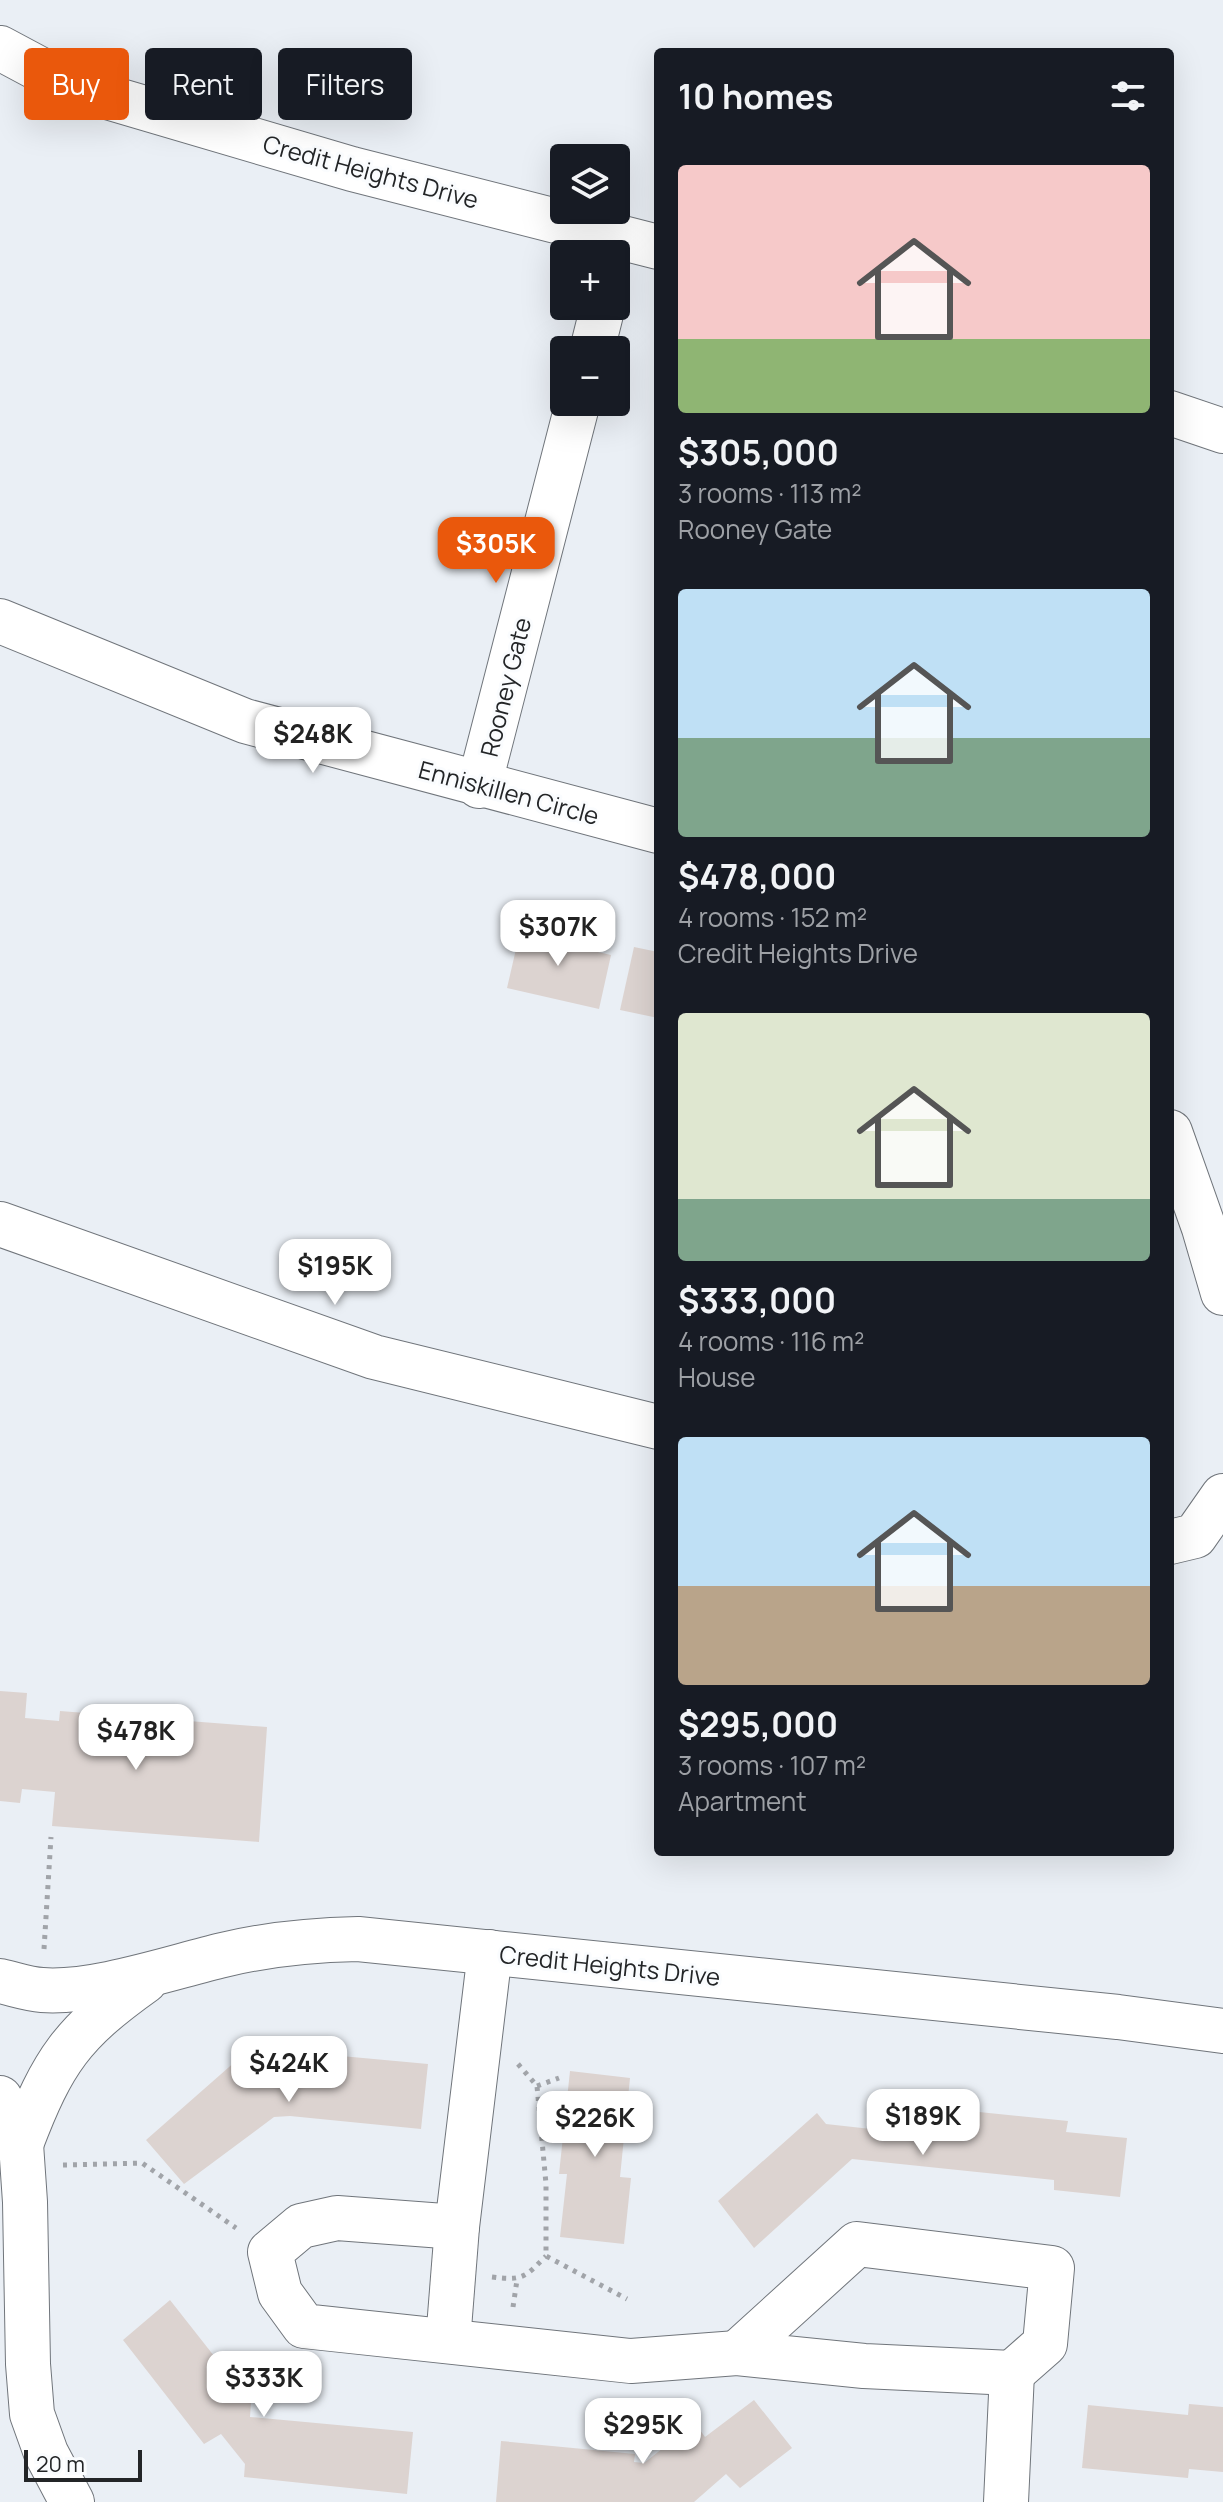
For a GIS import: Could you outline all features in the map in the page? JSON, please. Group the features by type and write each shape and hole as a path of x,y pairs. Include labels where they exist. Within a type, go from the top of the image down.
{"street":[{"name":"Credit Heights Drive","path":"0,48 73,87 352,169 632,246"},
{"path":"1174,414 1223,431"},
{"name":"Rooney Gate","path":"479,786 574,416"},
{"name":"Enniskillen Circle","path":"0,621 245,721 479,786 654,830"},
{"path":"1174,1140 1214,1225 1223,1293"},
{"path":"0,1224 374,1357 654,1426"},
{"path":"1174,1541 1195,1536 1223,1496"},
{"name":"Credit Heights Drive","path":"20,1986 92,1986 296,1941 358,1939 1118,2017 1223,2031"},
{"path":"448,2341 457,2227 490,1952"},
{"path":"22,2156 41,2093 61,2057 82,2031 106,2009 156,1973"},
{"path":"0,2098 22,2156 32,2414 46,2453 72,2502"},
{"path":"457,2227 337,2218 301,2226 270,2252 280,2293 304,2326 631,2361 737,2353 864,2366 1012,2373 1045,2344 1052,2268 857,2244 737,2353"},
{"path":"0,2317 27,2261"},
{"path":"1006,2502 1012,2373"}],"path":[{"path":"20,1986 51,1837"},
{"path":"454,2272 517,2280 526,2276 546,2256 546,2184 537,2086 481,2020"},
{"path":"537,2086 559,2078"},
{"path":"22,2156 142,2163 270,2252"},
{"path":"546,2256 627,2299"}],"building":[{"path":"522,923 566,933 563,944 611,955 599,1009 507,988"},
{"path":"634,947 654,951 654,1017 620,1010"},
{"path":"0,1691 27,1693 25,1718 59,1721 60,1711 267,1727 259,1842 52,1826 55,1792 22,1789 20,1803 0,1801"},
{"path":"298,2052 428,2064 421,2129 274,2117 184,2184 146,2140 245,2053 253,2066 298,2071"},
{"path":"570,2071 630,2078 620,2177 631,2178 624,2244 560,2237 567,2174 559,2174"},
{"path":"872,2101 1068,2121 1066,2132 1127,2138 1120,2197 1054,2190 1054,2180 852,2159 754,2248 718,2201 817,2113 826,2124 871,2129"},
{"path":"170,2300 251,2403 250,2417 413,2432 407,2494 244,2477 245,2464 221,2434 204,2444 123,2340"},
{"path":"754,2400 792,2448 740,2488 726,2474 694,2502 496,2502 501,2441 635,2454 634,2462 644,2463 695,2423 705,2437"},
{"path":"1189,2404 1223,2407 1223,2472 1189,2469 1188,2478 1082,2468 1088,2405 1188,2415"}]}
